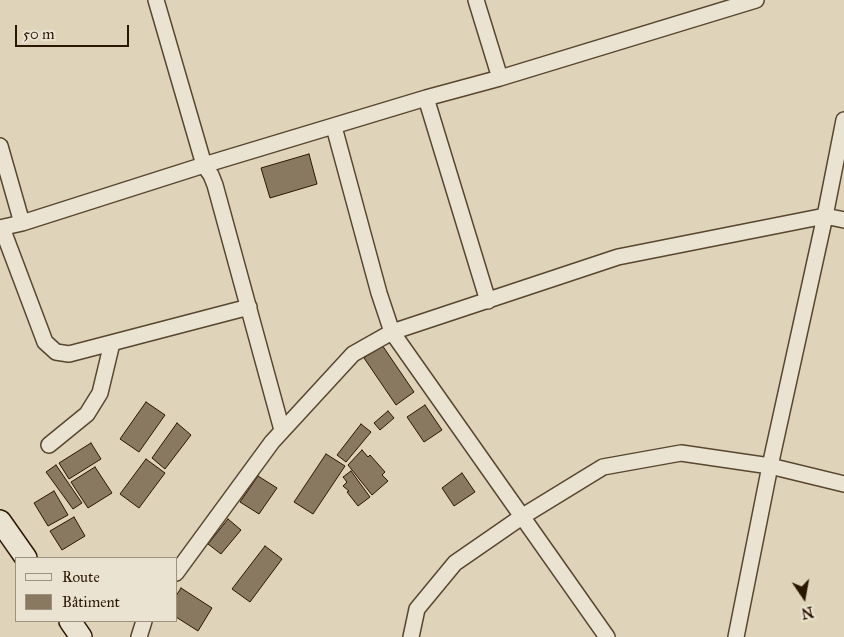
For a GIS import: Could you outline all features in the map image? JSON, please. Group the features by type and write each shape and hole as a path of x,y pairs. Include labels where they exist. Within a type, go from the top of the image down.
{"main road":[{"path":"0,521 25,557"},
{"path":"71,622 81,637"}],"street":[{"path":"156,0 204,165 216,185 282,430"},
{"path":"476,0 500,78"},
{"path":"249,307 69,354 56,352 45,342 1,228 204,165 756,0"},
{"path":"426,98 488,300"},
{"path":"736,637 770,466 844,120"},
{"path":"334,127 379,293 392,332 607,637"},
{"path":"0,146 22,223"},
{"path":"178,569 282,430 353,354 392,332 618,257 825,216 844,220"},
{"path":"49,445 87,414 96,400 100,393 112,343"},
{"path":"411,637 417,609 455,563 523,516 603,467 681,453 770,466 844,484"},
{"path":"139,637 144,622"}],"building":[{"path":"309,154 317,184 270,198 261,168"},
{"path":"382,345 414,392 396,405 364,358"},
{"path":"146,402 165,415 139,452 120,439"},
{"path":"425,405 442,430 424,442 407,417"},
{"path":"388,411 394,418 380,430 374,423"},
{"path":"177,423 191,435 165,469 152,458"},
{"path":"361,424 371,432 346,462 337,455"},
{"path":"91,443 101,459 69,479 59,463"},
{"path":"362,450 368,457 370,455 385,472 382,475 388,481 372,495 348,465"},
{"path":"326,454 345,466 313,514 294,502"},
{"path":"146,459 165,473 139,508 120,494"},
{"path":"56,465 82,503 73,509 46,472"},
{"path":"95,467 112,493 88,508 71,482"},
{"path":"351,471 370,497 358,506 347,492 349,491 343,486 347,482 343,477"},
{"path":"462,473 475,492 454,506 442,488"},
{"path":"258,476 277,488 259,514 240,502"},
{"path":"54,491 68,515 48,526 34,503"},
{"path":"74,517 85,536 62,550 50,531"},
{"path":"228,519 241,530 221,554 208,544"},
{"path":"265,546 282,559 250,602 232,589"},
{"path":"181,588 212,608 198,631 178,618 178,593"}]}
